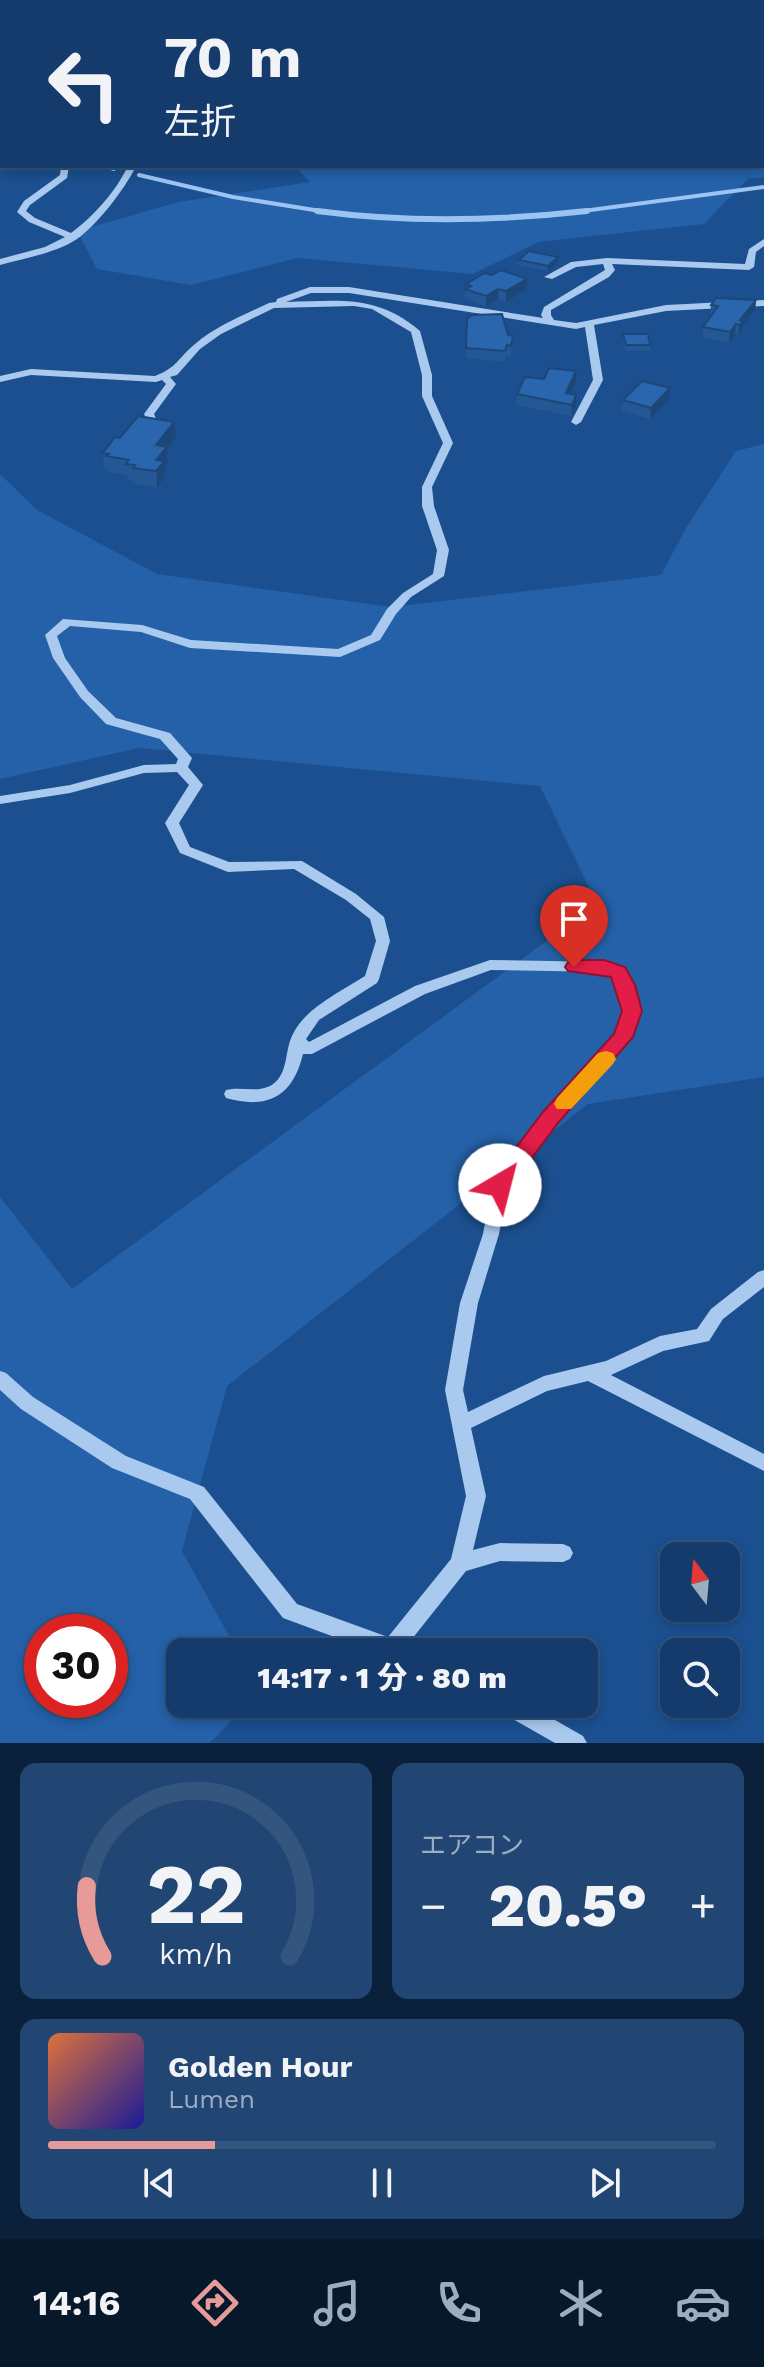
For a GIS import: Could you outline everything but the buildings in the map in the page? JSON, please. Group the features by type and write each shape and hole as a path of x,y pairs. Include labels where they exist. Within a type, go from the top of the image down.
{"street":[{"path":"65,168 64,176 27,203 21,212 32,220 74,237"},
{"path":"0,262 74,237 87,228 131,168"},
{"path":"549,277 574,264 607,261 749,267 752,251 764,242"},
{"path":"551,322 546,315 547,309 606,275 610,270 607,261"},
{"path":"0,379 31,372 125,378 163,376 173,373 197,347 218,332 310,290 338,289 551,322 589,324 629,313 666,308 764,303"},
{"path":"181,768 185,758 165,736 111,721 84,694 59,658 51,635 67,622 142,629 190,644 340,653 376,637 391,612 407,595 438,576 443,550 428,506 427,487 448,443 427,396 427,375 415,331 375,307 354,303 272,305"},
{"path":"744,304 764,311"},
{"path":"576,422 598,380 589,324"},
{"path":"163,376 171,384 149,414 154,425 172,431"},
{"path":"0,800 70,789 144,769 181,768"},
{"path":"181,768 196,785 172,823 185,850 228,867 297,864 377,917 383,941 372,979 314,1016 298,1040 292,1075 282,1088 257,1097 232,1094"},
{"path":"298,1040 307,1050 420,990 490,965 604,967 618,972 626,985 632,1011 623,1037 551,1118 500,1185 491,1234 469,1303 454,1390 476,1496 460,1563 407,1638"},
{"path":"461,1424 544,1384 609,1368 660,1344 703,1336 717,1314 764,1277"},
{"path":"590,1373 764,1463"},
{"path":"0,1379 27,1403 119,1462 197,1493 290,1611 365,1638"},
{"path":"460,1563 500,1552 563,1553"},
{"path":"531,1718 576,1743"}],"shaded area":[{"path":"297,168 764,168 764,177 748,179 704,224 538,242 473,274 297,258 191,285 97,269 77,231 178,202 310,182"},
{"path":"764,444 764,1077 588,1104 227,1386 182,1551 230,1638 166,1638 166,1718 234,1718 210,1743 0,1743 0,1197 72,1289 597,904 540,786 139,748 0,779 0,474 37,510 157,574 391,607 661,575 686,528 736,451"}],"waterway":[{"path":"139,175 233,197 330,213"},
{"path":"575,212 764,187"},
{"path":"317,211 330,213"},
{"path":"575,212 587,211"},
{"path":"330,213 452,219 575,212"},
{"path":"568,213 575,212"}],"slow traffic":[{"path":"564,1104 606,1059"}],"route":[{"path":"500,1185 551,1118 623,1037 632,1011 626,985 618,972 604,967 574,967"}]}
